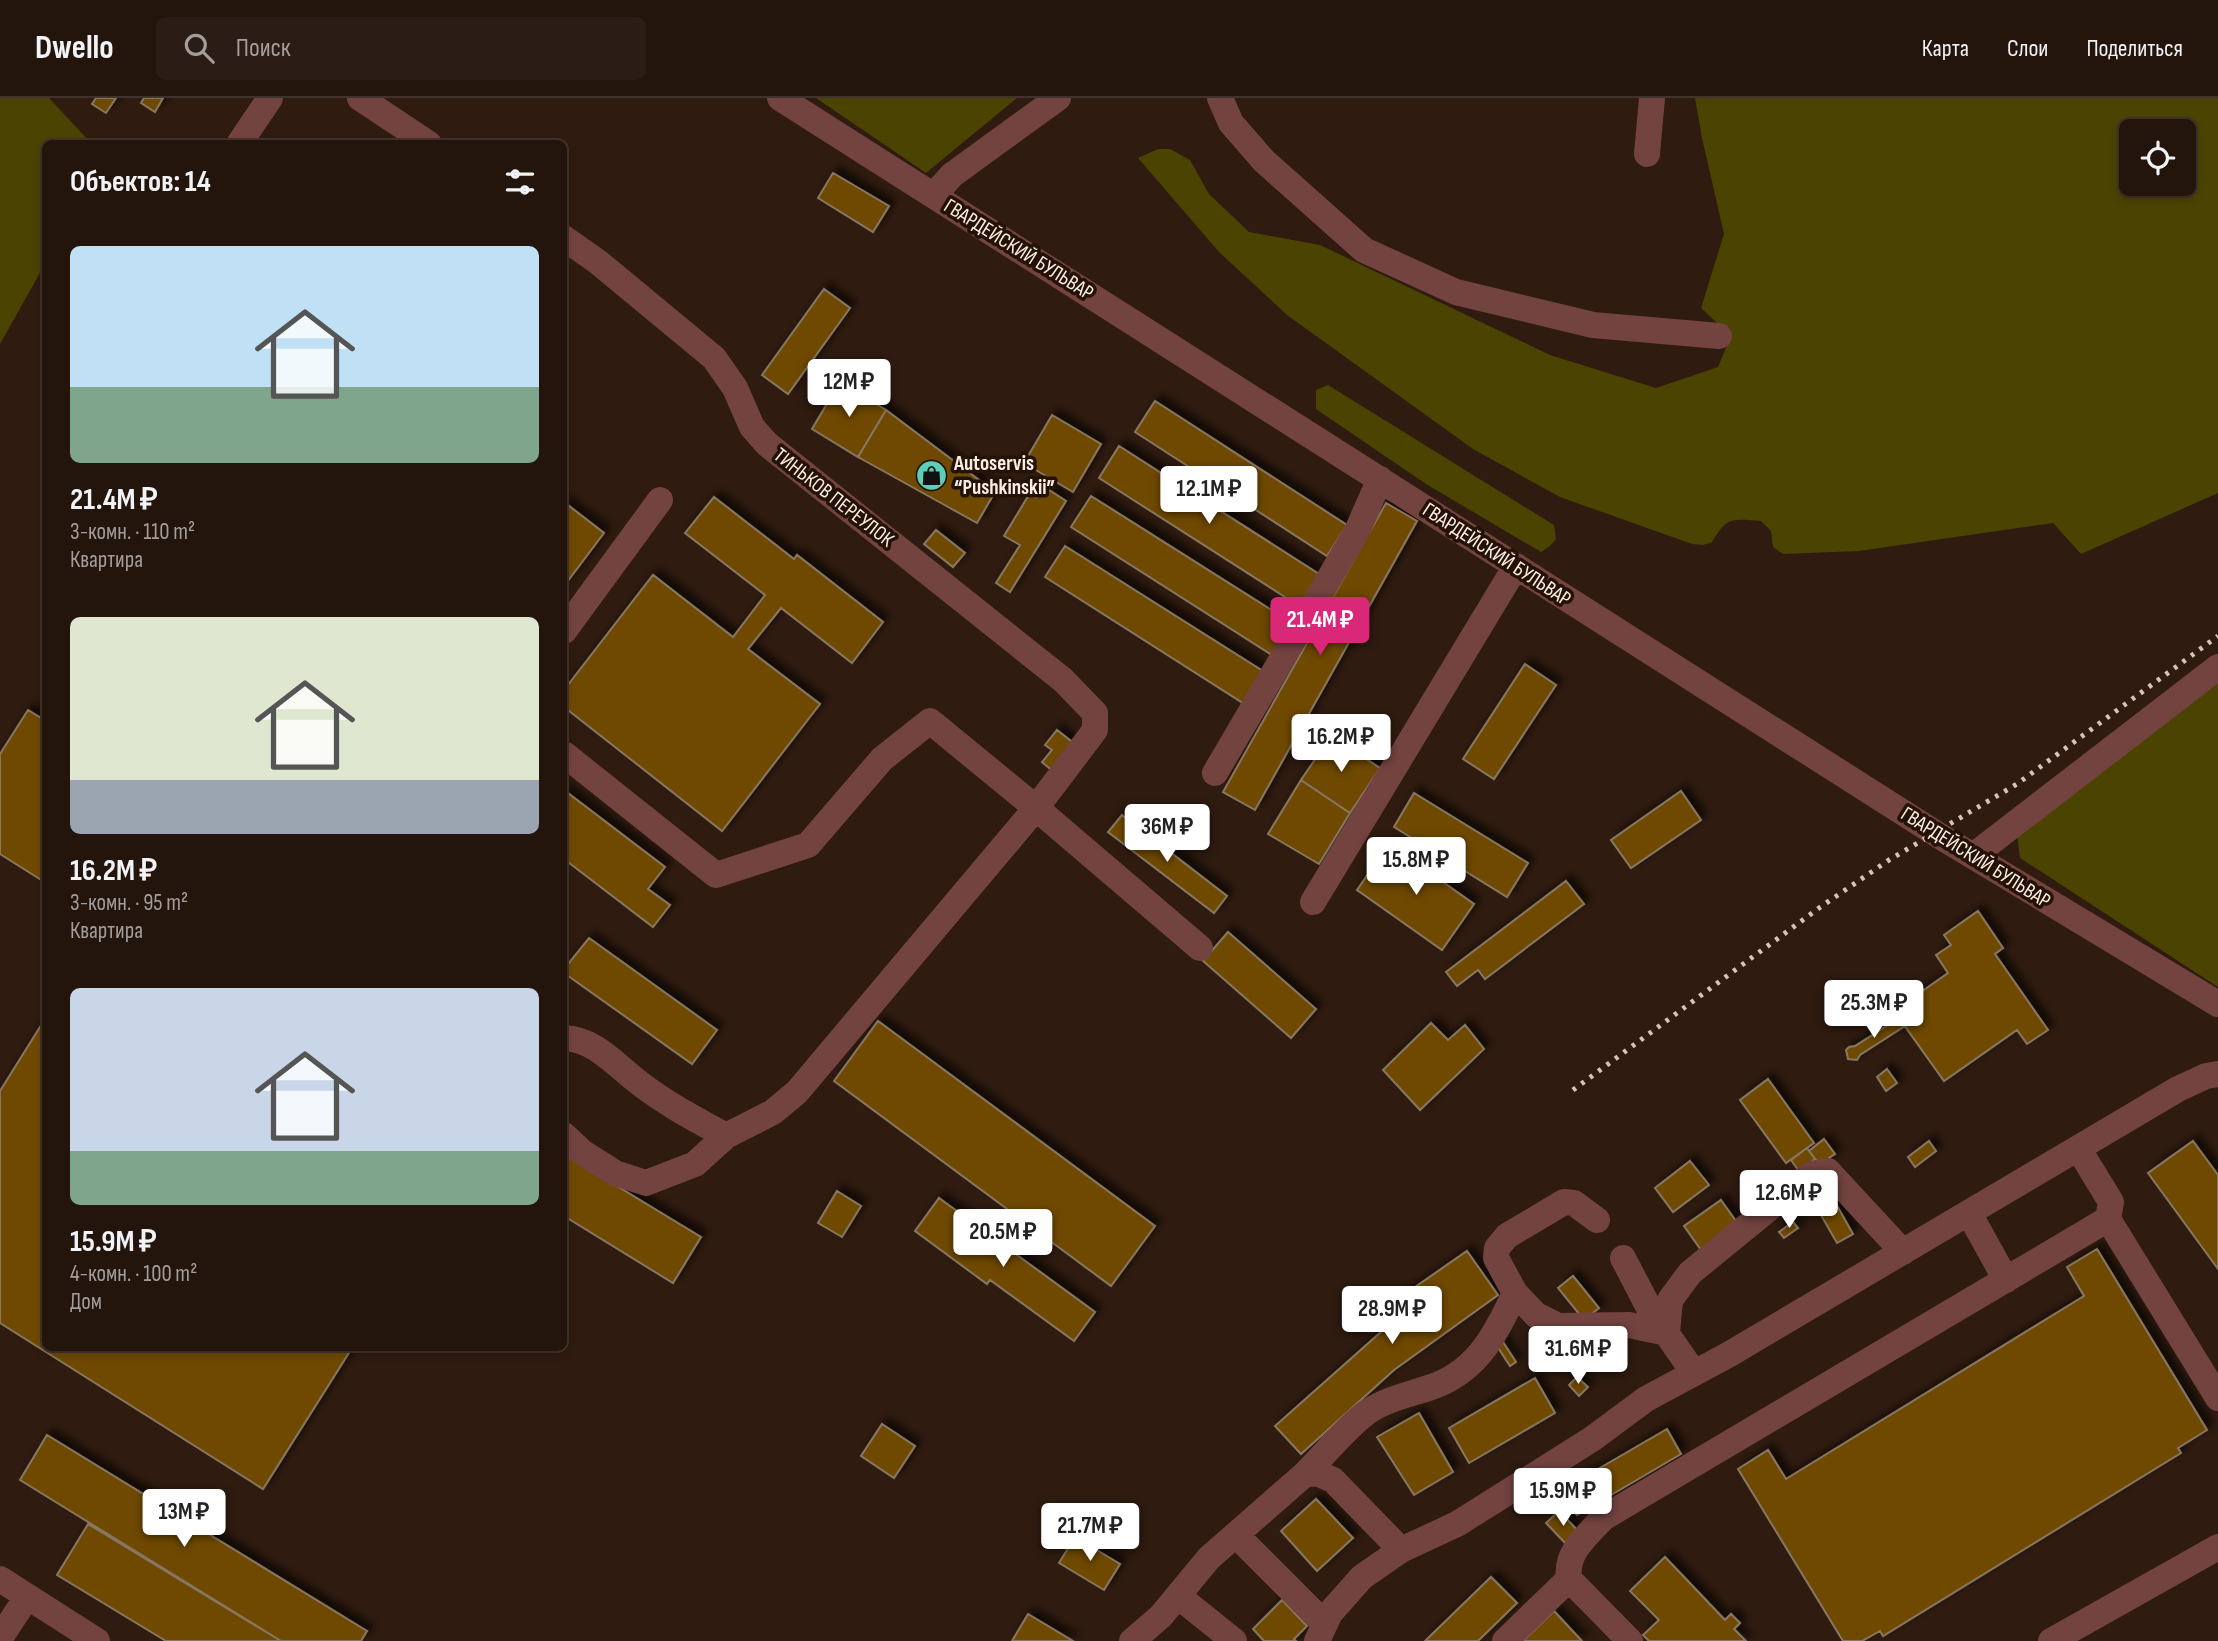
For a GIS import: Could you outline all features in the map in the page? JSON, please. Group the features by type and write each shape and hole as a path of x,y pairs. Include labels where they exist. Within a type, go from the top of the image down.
{"street":[{"path":"242,140 270,98"},
{"path":"360,98 417,140"},
{"name":"ГВАРДЕЙСКИЙ БУЛЬВАР","path":"780,98 1973,856 2218,1004"},
{"path":"934,195 952,175 1058,98"},
{"path":"1220,98 1231,123 1264,161 1364,250 1456,292 1592,325 1719,336"},
{"path":"1647,154 1652,98"},
{"name":"ТИНЬКОВ ПЕРЕУЛОК","path":"567,240 598,262 714,358 735,388 752,427 767,444 1063,680 1096,713 1095,730 1036,808"},
{"path":"1215,773 1357,531 1380,479"},
{"path":"567,627 660,500"},
{"path":"1312,902 1516,566"},
{"path":"1973,856 2218,667"},
{"path":"567,756 716,875 808,845 882,759 930,721 1200,948"},
{"path":"567,1138 582,1152 615,1173 646,1183 695,1164 726,1136 773,1112 797,1093 1036,808"},
{"path":"567,1038 576,1039 610,1057 641,1084 686,1114 726,1136"},
{"path":"1236,1535 1321,1633 1330,1614 1362,1577 1401,1550 1457,1524 1592,1439 1646,1399 1903,1252 2178,1089 2206,1076 2218,1074"},
{"path":"2078,1148 2111,1202 2108,1219 2218,1398"},
{"path":"1667,1333 1670,1300 1690,1273 1811,1174 1828,1171 1903,1252"},
{"path":"1597,1220 1574,1203 1564,1202 1507,1236 1497,1248 1496,1258 1515,1293 1535,1315 1558,1326 1629,1325 1667,1333"},
{"path":"1969,1213 2006,1280"},
{"path":"1630,1641 1569,1579 1568,1569 1572,1554 1603,1518 2108,1219"},
{"path":"1623,1258 1649,1308 1694,1373"},
{"path":"1132,1641 1161,1616 1209,1558 1305,1474 1366,1413 1393,1399 1459,1374 1476,1360 1495,1336 1515,1293"},
{"path":"1305,1474 1317,1472 1333,1480 1401,1550"},
{"path":"2050,1641 2218,1547"},
{"path":"0,1579 97,1641"},
{"path":"1505,1641 1569,1579"},
{"path":"1178,1596 1234,1641"},
{"path":"0,1638 27,1597"}],"shaded area":[{"path":"0,98 49,98 88,140 42,140 42,269 0,344"},
{"path":"816,98 1017,98 926,173"},
{"path":"1695,98 2218,98 2218,493 2081,554 2053,523 1859,551 1783,554 1773,547 1771,531 1761,521 1737,520 1722,527 1712,542 1692,544 1560,497 1473,449 1287,315 1219,252 1138,158 1158,149 1170,149 1190,160 1209,194 1249,232 1320,245 1550,355 1656,388 1718,367 1731,336 1701,308 1724,234"},
{"path":"1328,385 1554,525 1556,539 1541,552 1426,484 1316,409 1316,390"},
{"path":"2218,683 2218,987 2020,858 2017,834"}],"building":[{"path":"96,98 116,98 106,113 92,104"},
{"path":"144,98 163,98 155,112 141,103"},
{"path":"833,173 889,206 873,232 818,198"},
{"path":"824,289 850,308 788,394 762,375"},
{"path":"840,382 886,410 858,457 812,429"},
{"path":"1155,401 1347,525 1327,556 1135,432"},
{"name":"Autoservis “Pushkinskii”","path":"886,410 995,492 977,523 858,457"},
{"path":"1052,415 1101,444 1073,492 1024,463"},
{"path":"1119,446 1319,574 1299,606 1099,478"},
{"path":"1043,486 1066,501 1010,592 996,583 1020,545 1004,536 1030,493 1036,497"},
{"path":"1091,496 1292,623 1272,655 1071,527"},
{"path":"714,497 794,559 797,555 883,622 852,663 781,608 748,649 820,704 722,831 567,709 567,686 653,575 733,637 765,595 685,533"},
{"path":"1386,503 1417,521 1255,810 1223,792"},
{"path":"567,504 604,533 567,582"},
{"path":"936,530 965,553 953,567 924,544"},
{"path":"1065,546 1266,673 1246,705 1045,577"},
{"path":"1525,664 1556,685 1494,779 1463,759"},
{"path":"28,710 42,719 42,880 0,854 0,754"},
{"path":"1057,730 1076,745 1054,772 1042,762 1052,750 1045,745"},
{"path":"1331,736 1380,768 1350,813 1301,780"},
{"path":"1301,780 1350,813 1319,864 1268,834"},
{"path":"1681,791 1701,820 1631,868 1611,840"},
{"path":"567,792 665,867 648,889 670,905 653,927 567,861"},
{"path":"1414,793 1528,863 1507,897 1394,827"},
{"path":"1122,815 1227,896 1214,913 1108,832"},
{"path":"1389,844 1474,904 1442,950 1357,890"},
{"path":"1566,881 1584,904 1485,979 1478,970 1457,986 1446,972"},
{"path":"1978,911 2003,948 1995,954 2048,1030 2027,1044 2017,1030 1944,1081 1894,1011 1948,973 1936,955 1951,945 1944,935"},
{"path":"1228,932 1316,1009 1291,1038 1203,961"},
{"path":"589,938 717,1030 692,1064 567,975 567,965"},
{"path":"1899,1018 1905,1026 1860,1055 1857,1060 1848,1059 1846,1050 1849,1047 1855,1046"},
{"path":"878,1021 1155,1226 1111,1286 834,1081"},
{"path":"1431,1023 1448,1040 1465,1025 1484,1049 1420,1110 1383,1070"},
{"path":"40,1027 42,1028 42,1350 0,1323 0,1091"},
{"path":"1887,1069 1897,1083 1886,1091 1877,1077"},
{"path":"1768,1079 1814,1143 1786,1163 1740,1100"},
{"path":"1824,1139 1835,1154 1829,1158 1831,1161 1820,1165 1809,1151"},
{"path":"1929,1141 1936,1151 1915,1167 1908,1157"},
{"path":"2193,1141 2218,1175 2218,1269 2148,1173"},
{"path":"1807,1148 1815,1159 1799,1171 1791,1160"},
{"path":"567,1156 701,1237 673,1283 567,1218"},
{"path":"1690,1161 1709,1185 1673,1212 1655,1188"},
{"path":"1822,1179 1853,1234 1837,1243 1806,1189"},
{"path":"837,1191 861,1206 842,1237 818,1223"},
{"path":"939,1198 1095,1312 1074,1341 990,1280 987,1284 915,1231"},
{"path":"1721,1200 1738,1224 1701,1250 1684,1226"},
{"path":"1793,1222 1798,1228 1784,1238 1779,1232"},
{"path":"2097,1249 2207,1430 2178,1448 2181,1453 1883,1636 1880,1631 1862,1641 1843,1641 1738,1469 1768,1450 1786,1479 2084,1296 2067,1267"},
{"path":"1467,1251 1498,1295 1394,1370 1301,1454 1275,1426 1391,1323 1382,1310"},
{"path":"1573,1276 1599,1308 1584,1320 1558,1288"},
{"path":"1501,1339 1516,1362 1510,1366 1495,1343"},
{"path":"44,1351 350,1351 263,1489"},
{"path":"1577,1377 1588,1387 1579,1396 1569,1385"},
{"path":"1535,1378 1555,1413 1469,1463 1449,1428"},
{"path":"1419,1413 1453,1472 1414,1495 1377,1437"},
{"path":"882,1424 915,1446 894,1478 861,1456"},
{"path":"1667,1429 1681,1454 1577,1515 1562,1490"},
{"path":"47,1435 367,1631 361,1641 281,1641 20,1480"},
{"path":"1316,1499 1353,1538 1317,1571 1281,1531"},
{"path":"1559,1511 1580,1533 1567,1545 1546,1523"},
{"path":"88,1524 281,1641 166,1641 57,1575"},
{"path":"1075,1537 1120,1564 1104,1590 1059,1563"},
{"path":"1665,1557 1725,1620 1731,1614 1740,1623 1734,1629 1746,1641 1649,1641 1643,1635 1659,1620 1630,1591"},
{"path":"1491,1577 1517,1603 1478,1641 1425,1641"},
{"path":"1282,1600 1307,1626 1294,1639 1296,1641 1264,1641 1253,1629"},
{"path":"1554,1611 1582,1641 1523,1641"},
{"path":"1028,1614 1073,1641 1012,1641"}],"railway":[{"path":"1573,1090 1819,908 1889,860 2017,784 2218,636"}],"place":[{"name":"Autoservis “Pushkinskii”","path":"931,475"}]}
